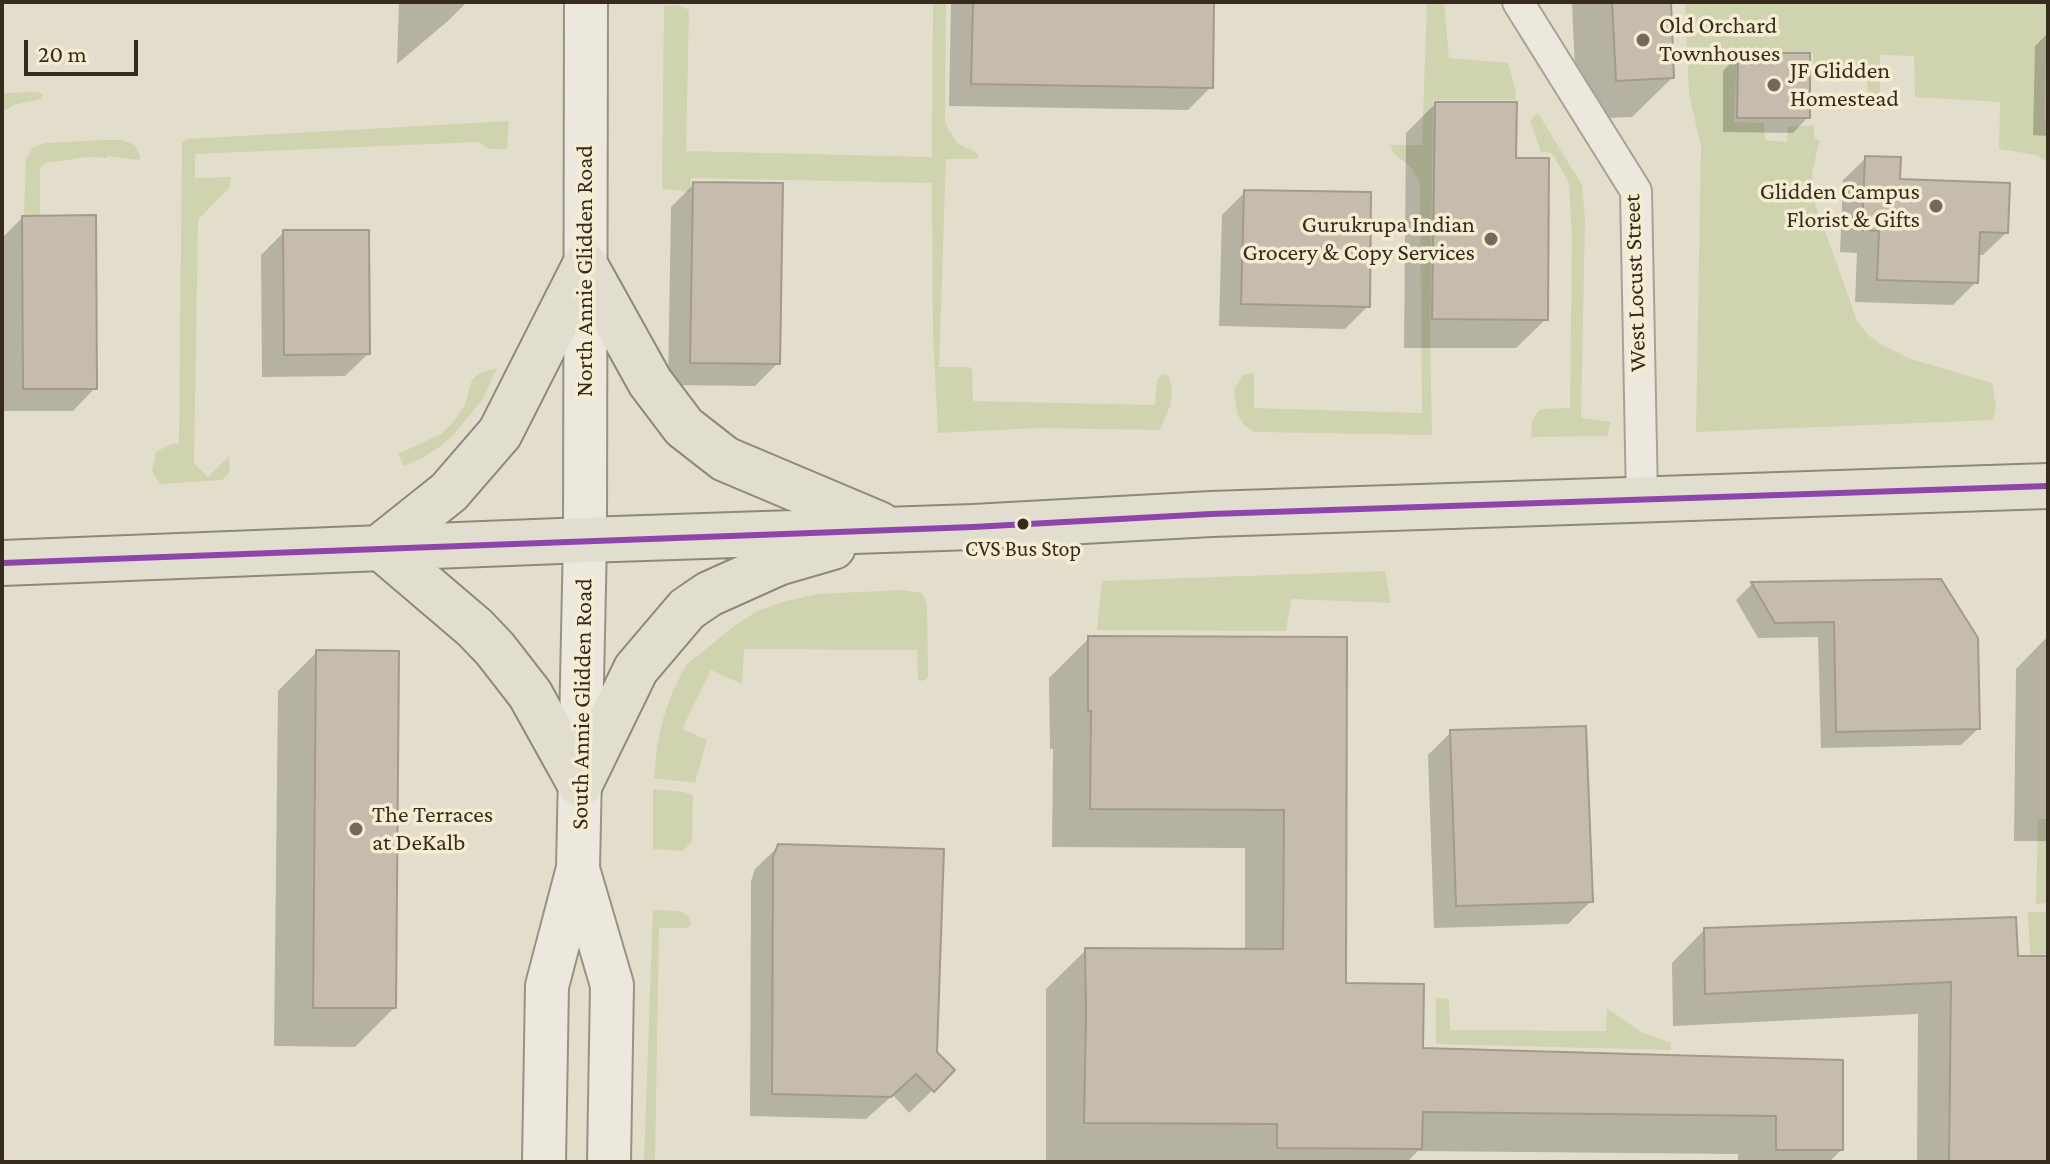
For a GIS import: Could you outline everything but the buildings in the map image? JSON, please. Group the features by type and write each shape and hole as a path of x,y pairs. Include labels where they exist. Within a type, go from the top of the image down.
{"main road":[{"name":"North Annie Glidden Road","path":"585,540 586,2"},
{"path":"585,265 650,382 684,427 725,459 893,529"},
{"path":"380,547 449,492 500,433 585,265"},
{"path":"2,563 987,526 1211,514 2048,486"},
{"path":"580,784 636,669 687,609 709,594 778,563 893,529"},
{"name":"South Annie Glidden Road","path":"544,1162 547,986 578,868 585,540"},
{"path":"380,547 475,628 495,649 530,694 580,784"},
{"name":"South Annie Glidden Road","path":"578,868 612,985 609,1162"}],"street":[{"name":"West Locust Street","path":"1518,2 1636,191 1642,500"}],"green space":[{"path":"933,2 946,2 945,123 957,143 979,157 946,159 939,367 970,367 973,401 1155,405 1157,380 1162,374 1169,375 1172,390 1170,406 1160,430 1039,428 938,433 933,337 932,183 691,178 691,192 662,189 664,6 679,5 689,10 686,151 932,157"},
{"path":"1427,2 1444,2 1449,58 1508,63 1516,92 1515,100 1433,100 1432,435 1254,432 1244,425 1237,414 1234,389 1243,375 1254,373 1254,408 1422,413 1420,183 1410,166 1394,154 1390,145 1422,145"},
{"path":"1685,2 2048,2 2044,121 2048,122 2048,163 2036,155 1999,149 2000,102 1915,97 1914,56 1880,55 1880,96 1868,95 1867,73 1814,74 1813,53 1737,51 1734,122 1764,123 1765,140 1787,142 1788,127 1814,125 1814,139 1820,140 1812,172 1813,197 1857,321 1868,335 1882,345 1911,359 1992,383 1996,407 1993,420 1696,432 1701,146 1689,95"},
{"path":"2,93 43,94 42,99 16,104 2,112"},
{"path":"1538,113 1582,185 1585,219 1581,418 1611,422 1607,436 1531,437 1532,422 1541,409 1570,408 1572,237 1569,183 1552,153 1541,152 1530,121"},
{"path":"509,121 507,149 489,149 479,142 195,154 195,178 231,177 230,187 198,220 194,463 208,477 229,456 230,472 222,480 160,484 152,471 156,452 179,443 182,143 186,139"},
{"path":"122,140 135,145 141,158 87,157 46,163 40,168 40,216 24,216 26,160 33,147 45,143"},
{"path":"497,368 483,399 453,435 441,446 404,466 398,454 441,434 465,404 472,380 478,374"},
{"path":"1385,571 1391,603 1291,599 1286,631 1097,630 1102,581"},
{"path":"903,590 922,593 927,604 928,677 925,680 918,679 917,650 744,649 742,684 711,670 682,729 707,740 695,783 654,778 663,719 686,665 733,627 757,611 817,594"},
{"path":"653,789 693,795 692,841 683,851 653,849"},
{"path":"2038,819 2048,819 2048,903 2036,904"},
{"path":"653,910 679,911 687,915 691,922 685,928 659,928 655,1162 644,1162"},
{"path":"2028,912 2048,912 2048,954 2037,955 2036,1001 2020,1162 2032,994"},
{"path":"1436,998 1449,999 1450,1030 1606,1031 1607,1008 1641,1032 1671,1043 1671,1050 1436,1044"}],"transit line":[{"path":"2,563 973,527 1211,514 2048,486"}],"place":[{"name":"Old Orchard Townhouses","path":"1643,40"},
{"name":"JF Glidden Homestead","path":"1774,85"},
{"name":"Glidden Campus Florist & Gifts","path":"1936,206"},
{"name":"Gurukrupa Indian Grocery & Copy Services","path":"1491,239"},
{"name":"CVS Bus Stop","path":"1023,524"},
{"name":"The Terraces at DeKalb","path":"356,829"}]}
